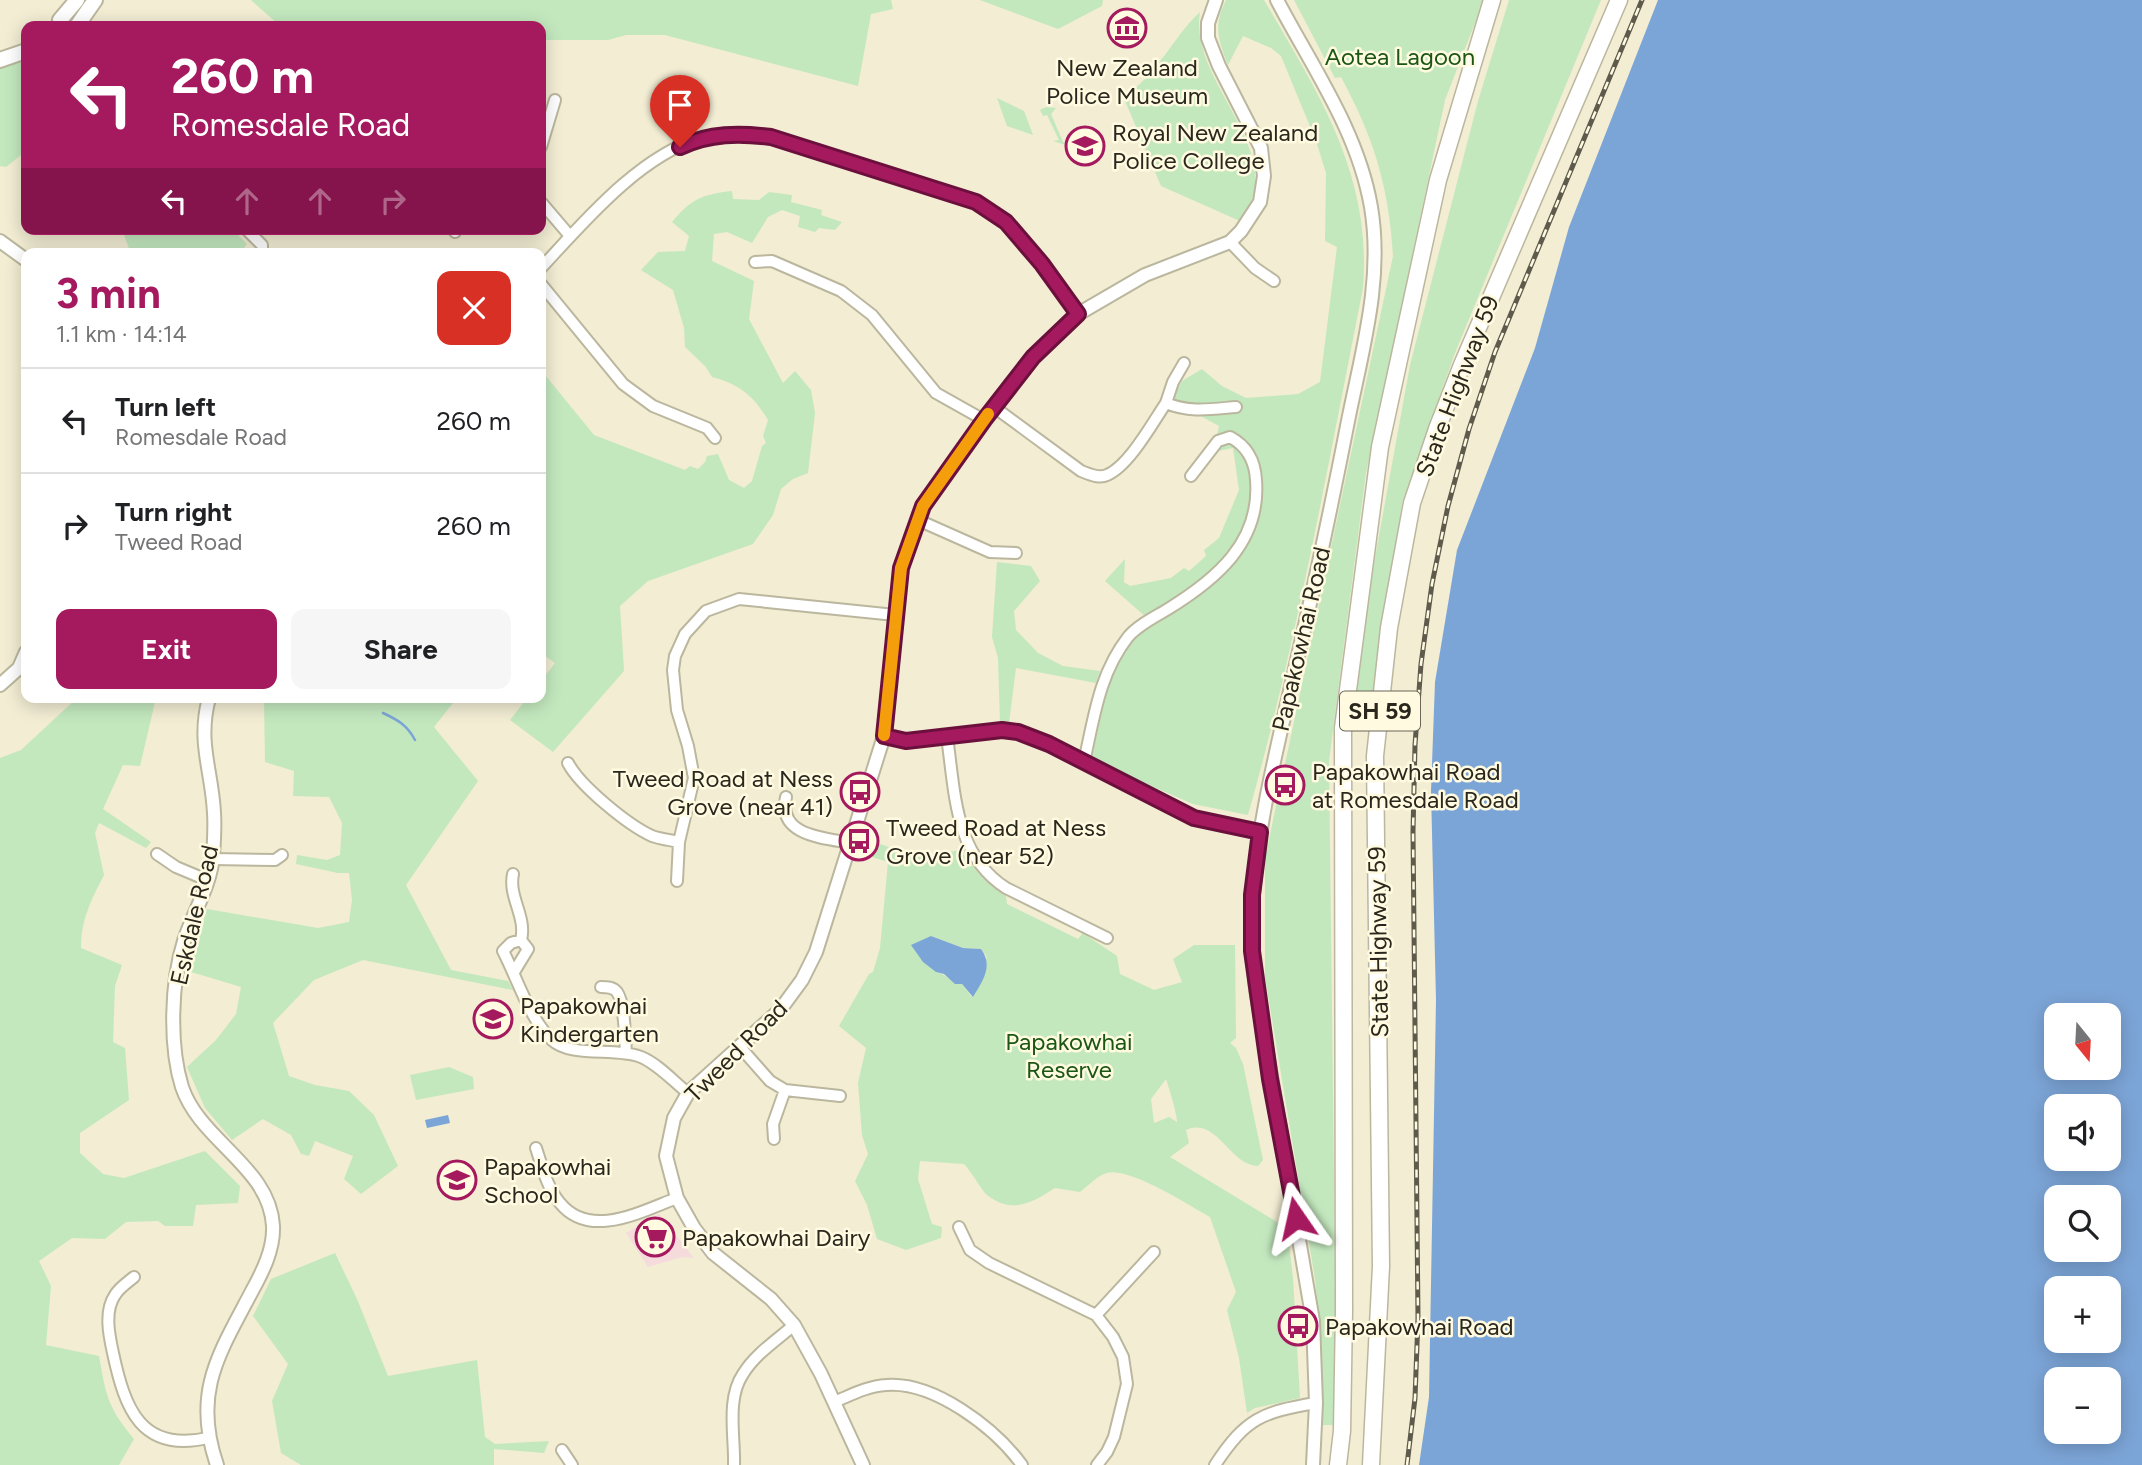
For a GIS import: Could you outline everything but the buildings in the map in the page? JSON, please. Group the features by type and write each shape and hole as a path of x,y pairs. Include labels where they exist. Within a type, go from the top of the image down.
{"main road":[{"path":"64,21 77,0"},
{"path":"66,21 95,0"},
{"name":"State Highway 59","path":"1338,1465 1342,1431 1344,1311 1343,728 1380,447 1438,180 1492,0"},
{"name":"State Highway 59","path":"1371,1465 1381,1266 1376,756 1389,628 1412,503 1437,429 1619,0"},
{"path":"0,51 21,45"},
{"path":"0,60 21,53"}],"street":[{"path":"1216,0 1208,23 1208,38 1219,66 1261,148 1264,167 1260,202 1241,231 1230,242 1255,268 1274,281"},
{"name":"Papakowhai Road","path":"1277,0 1356,152 1374,230 1372,300 1363,354 1308,615 1269,782 1252,895 1252,951 1256,989 1313,1321 1316,1404 1313,1465"},
{"path":"546,130 555,100"},
{"path":"546,262 636,173 681,146 713,136 739,134 771,137 976,202 1006,222 1042,264 1078,314"},
{"path":"546,208 570,236"},
{"path":"0,241 21,256"},
{"name":"Tweed Road","path":"794,1325 771,1299 713,1253 694,1228 677,1198 666,1156 674,1118 688,1093 780,1010 802,980 816,952 884,736 901,568 923,506 1033,357 1078,314 1145,275 1230,242"},
{"path":"755,262 772,261 841,291 872,315 936,393 984,420"},
{"path":"546,290 623,384 653,406 707,428 715,438"},
{"path":"994,407 1081,471 1094,476 1107,475 1123,463 1166,403 1173,382 1184,363"},
{"path":"1166,403 1180,409 1192,410 1236,407"},
{"path":"1084,762 1101,684 1127,638 1142,625 1203,587 1230,562 1247,532 1257,486 1256,474 1247,449 1230,437 1218,441 1191,476"},
{"path":"918,520 990,552 1016,553"},
{"path":"677,881 679,842 694,778 677,710 673,670 675,656 685,634 706,611 739,599 895,615"},
{"path":"0,685 21,663"},
{"name":"Eskdale Road","path":"208,703 203,729 214,813 213,859 183,943 173,1019 178,1068 182,1085 196,1116 251,1175 264,1194 273,1225 272,1244 266,1262 213,1370 206,1402 208,1438 217,1465"},
{"path":"884,736 906,741 1002,730 1018,732 1194,818 1260,832"},
{"path":"947,737 961,831 976,862 995,882 1107,938"},
{"path":"568,763 574,775 632,826 654,837 679,842"},
{"path":"786,797 783,808 791,826 808,834 851,842"},
{"path":"157,854 176,867 207,880"},
{"path":"213,859 275,860 282,855"},
{"path":"513,874 511,882 523,931 521,940 527,949 514,972"},
{"path":"521,940 511,943 503,951 537,1023 553,1042 566,1048 626,1053 650,1061 688,1093"},
{"path":"601,987 610,987 617,992 621,1001 626,1053"},
{"path":"740,1047 770,1081 785,1090 840,1097"},
{"path":"774,1139 773,1124 785,1090"},
{"path":"536,1148 548,1183 560,1203 575,1215 616,1221 677,1198"},
{"path":"959,1227 970,1251 1096,1315 1109,1331 1120,1351 1128,1381 1114,1437 1097,1465"},
{"path":"1096,1315 1154,1252"},
{"path":"134,1276 114,1296 109,1311 111,1344 123,1396 148,1430 164,1440 192,1441 208,1438"},
{"path":"734,1465 733,1424 737,1386 743,1373 758,1356 794,1325 863,1465"},
{"path":"834,1402 872,1386 903,1385 922,1389 959,1408 980,1423 1004,1442 1022,1465"},
{"path":"1215,1465 1235,1436 1259,1417 1272,1411 1316,1404"},
{"path":"562,1450 572,1465"}],"shaded area":[{"path":"659,1214 694,1258 682,1257 648,1267 626,1233"}],"green space":[{"path":"251,0 891,0 893,9 871,14 858,86 665,35 626,35 608,40 546,40 546,21 274,21"},
{"path":"980,0 1103,0 1102,6 1058,29"},
{"path":"1226,0 1264,0 1304,69 1338,137 1350,172 1364,247 1363,288 1311,553 1282,684 1248,815 1193,804 1092,757 1107,686 1131,640 1195,599 1189,591 1147,618 1105,581 1125,559 1124,582 1130,586 1171,578 1184,568 1189,571 1206,556 1204,550 1219,538 1239,490 1233,448 1213,452 1219,426 1171,400 1182,381 1202,369 1222,386 1246,398 1298,394 1320,382 1337,247 1325,241 1326,173 1316,141 1281,56 1271,48 1243,36 1228,65 1218,32 1219,17"},
{"name":"Aotea Lagoon","path":"1294,0 1484,0 1445,100 1366,473 1329,761 1337,1425 1323,1425 1321,1341 1315,1279 1265,977 1265,858 1393,256 1388,208 1371,142 1353,99 1341,77 1335,78"},
{"path":"1509,0 1601,0 1455,353 1402,503 1371,725 1348,731 1371,580 1410,365 1478,101"},
{"path":"1200,12 1200,39 1209,65 1248,144 1255,170 1253,195 1240,221 1161,186 1123,96 1145,79"},
{"path":"21,48 21,155 6,167 0,166 0,55"},
{"path":"997,98 1024,111 1033,135 1007,126"},
{"path":"1046,107 1056,108 1051,114 1063,142 1072,147 1053,141 1059,140 1047,115 1043,116 1040,110"},
{"path":"732,191 733,199 759,200 769,192 792,195 791,202 822,210 821,215 842,222 835,230 819,228 815,232 798,227 800,216 782,210 768,217 752,243 727,232 714,234 712,261 754,281 749,319 783,383 795,371 811,390 815,413 808,473 793,479 781,489 773,515 753,544 648,581 620,606 624,671 553,752 510,720 523,703 546,703 546,675 555,663 546,657 546,376 594,435 685,470 690,466 698,469 707,456 718,454 729,480 744,488 752,481 762,446 766,443 763,436 768,420 757,404 738,387 712,377 705,366 685,347 684,328 673,290 641,270 658,252 685,251 689,236 672,222 692,203 713,194"},
{"path":"124,235 238,235 247,244 244,248 129,248"},
{"path":"997,562 1031,566 1040,581 1014,611 1016,630 1038,653 1063,666 1100,671 1096,683 1016,668 1009,723 1000,723 998,658 992,637"},
{"path":"72,703 155,703 140,766 123,765 103,809 151,842 146,848 99,823 95,833 104,875 88,910 81,938 81,948 122,965 115,986 113,1042 125,1048 129,1100 80,1133 80,1153 103,1174 124,1178 205,1151 240,1186 238,1203 196,1205 193,1226 165,1226 158,1221 126,1222 105,1239 72,1238 39,1261 51,1286 46,1345 99,1356 109,1400 118,1418 134,1439 119,1465 0,1465 0,758 21,750"},
{"path":"264,703 453,703 434,727 478,781 406,885 451,970 508,981 513,990 363,960 314,980 273,1023 289,1076 315,1085 349,1091 374,1115 398,1166 361,1194 344,1179 353,1156 315,1141 309,1156 301,1154 291,1135 263,1119 232,1140 205,1108 187,1067 216,1040 236,1014 241,987 188,971 207,909 318,928 349,922 352,900 349,873 296,864 297,855 327,860 340,855 342,823 329,797 293,796 294,771 265,762"},
{"name":"Papakowhai Reserve","path":"860,837 917,857 961,850 981,876 1006,896 1007,904 1078,939 1083,933 1117,956 1120,974 1154,990 1182,982 1173,959 1194,945 1235,945 1236,1038 1230,1043 1236,1048 1243,1064 1263,1160 1258,1166 1248,1164 1215,1135 1197,1127 1186,1130 1189,1143 1170,1157 1287,1228 1293,1278 1300,1398 1255,1408 1247,1413 1239,1358 1227,1310 1236,1292 1210,1217 1144,1181 1117,1173 1107,1173 1080,1192 1055,1188 1031,1202 1014,1205 996,1201 987,1195 964,1164 920,1161 918,1179 932,1224 942,1227 941,1238 906,1250 877,1239 867,1205 855,1181 868,1154 862,1135 858,1083 866,1048 839,1026 869,974 873,972 880,948 888,862 856,852","holes":["931,936 963,948 981,949 987,957 972,997 962,984 936,972","1166,1079 1177,1122 1169,1117 1154,1123 1151,1099"]},
{"path":"449,1067 473,1077 474,1089 416,1100 410,1075"},
{"path":"335,1253 388,1376 477,1360 485,1437 495,1444 549,1441 544,1453 494,1449 494,1465 301,1465 281,1453 272,1401 288,1364 253,1316 271,1279"}],"water":[{"path":"1658,0 2142,0 2142,1465 1419,1465 1429,1397 1436,1000 1431,791 1435,682 1457,550 1535,348 1569,227"},
{"path":"931,936 963,948 981,949 987,968 973,997 962,984 955,984 923,962 911,945"},
{"path":"448,1115 450,1123 427,1128 425,1120"}],"waterway":[{"path":"383,713 402,723 415,740"}],"railway":[{"path":"1407,1465 1415,1398 1418,1318 1413,832 1415,745 1421,664 1432,584 1448,506 1469,429 1495,352 1642,0"}],"slow traffic":[{"path":"884,735 901,568 923,506 988,414"}],"place":[{"name":"New Zealand Police Museum","path":"1127,28"},
{"name":"Royal New Zealand Police College","path":"1085,146"},
{"name":"Papakowhai Road at Romesdale Road","path":"1285,785"},
{"name":"Tweed Road at Ness Grove (near 41)","path":"860,792"},
{"name":"Tweed Road at Ness Grove (near 52)","path":"859,841"},
{"name":"Papakowhai Kindergarten","path":"493,1019"},
{"name":"Papakowhai School","path":"457,1180"},
{"name":"Papakowhai Dairy","path":"655,1237"},
{"name":"Papakowhai Road","path":"1298,1326"}],"route":[{"path":"680,147 713,136 739,134 771,137 976,202 1006,222 1042,264 1078,314 1033,357 923,506 901,568 884,736 906,741 1002,730 1018,732 1049,744 1194,818 1260,832 1252,895 1252,951 1270,1079 1296,1218"}]}
